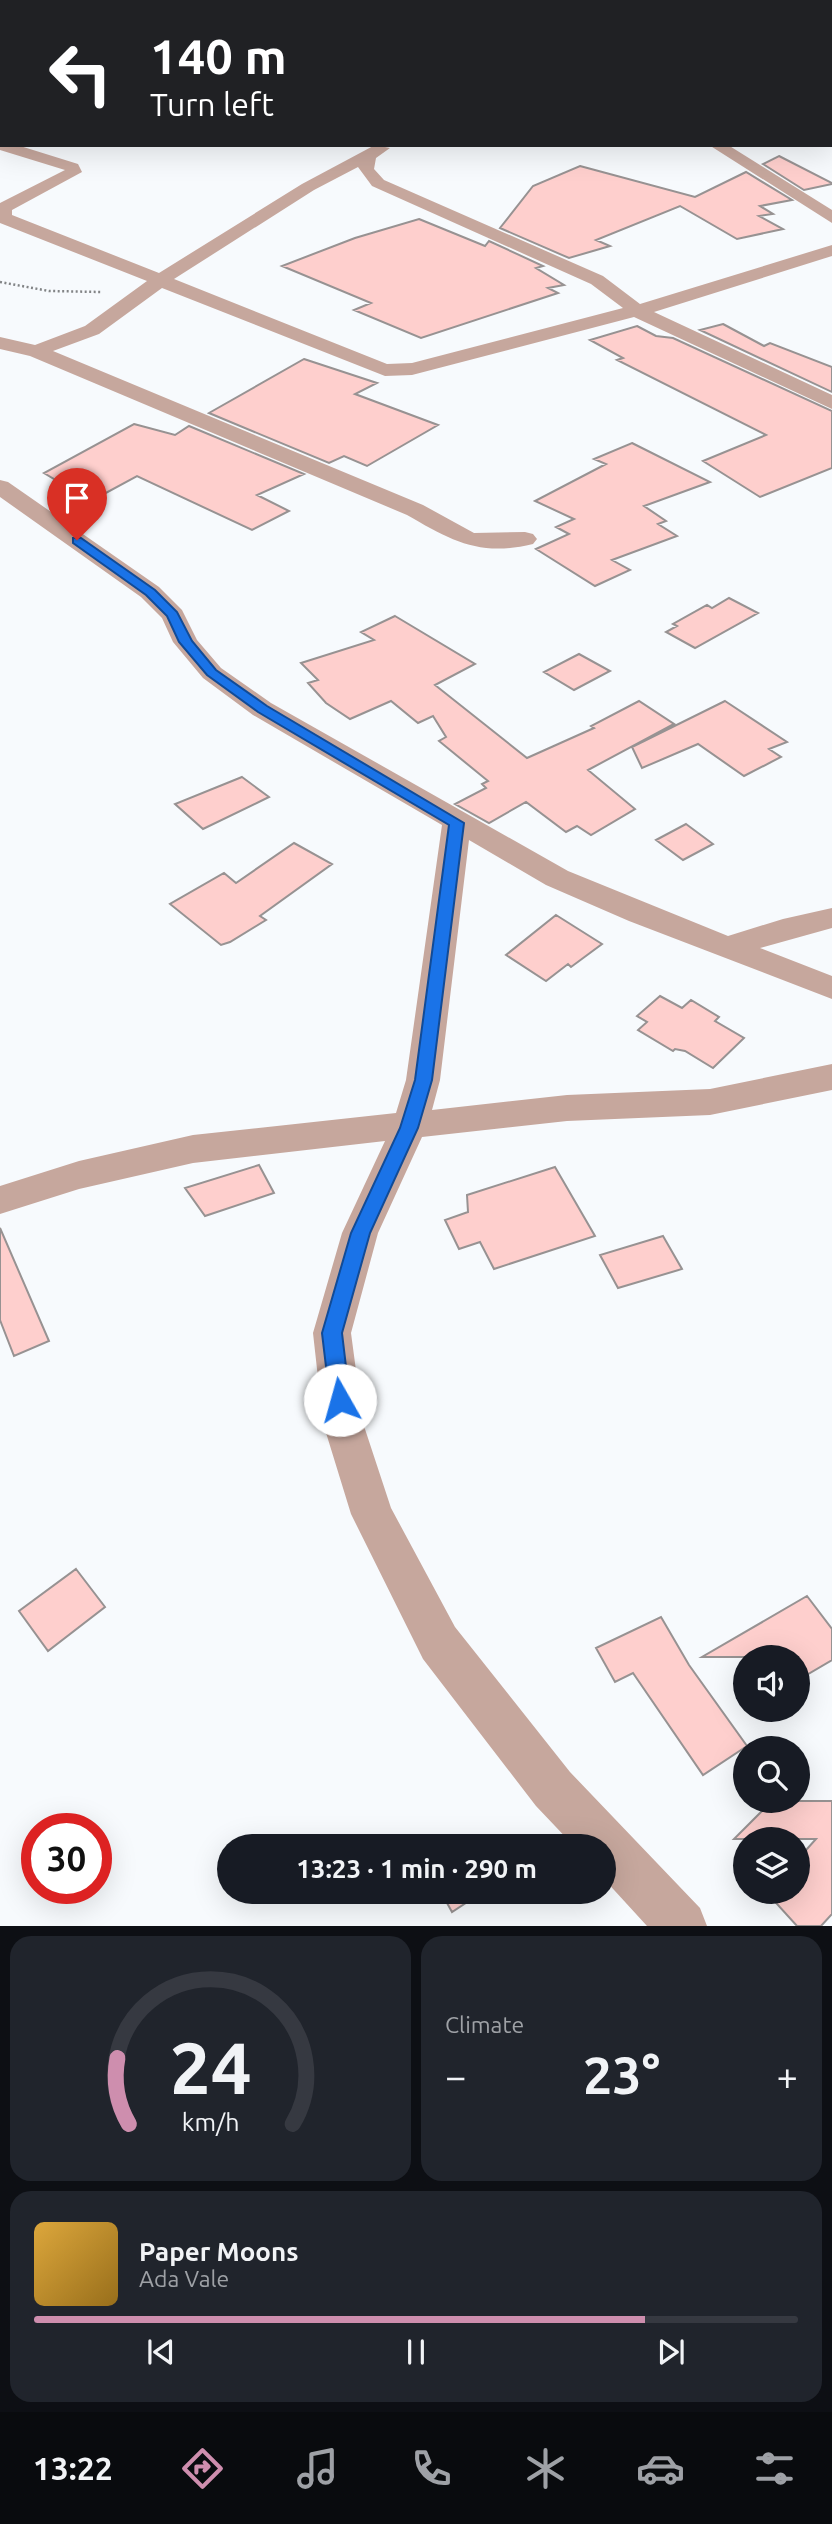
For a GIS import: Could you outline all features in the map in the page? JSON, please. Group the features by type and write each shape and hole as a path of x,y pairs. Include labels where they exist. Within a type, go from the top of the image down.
{"street":[{"path":"7,147 61,162 72,167 74,172 4,207 2,214 6,219 370,365 399,371 693,296 827,254"},
{"path":"36,351 92,330 159,281 332,174 382,147"},
{"path":"719,147 802,195 832,218"},
{"path":"368,155 364,163 368,176"},
{"path":"332,174 368,176 597,280 615,291 637,311 832,403"},
{"path":"141,293 183,290"},
{"path":"0,343 36,351 415,510 465,540 481,544 525,539"},
{"path":"0,487 150,592 173,615 186,642 212,673 262,709 557,878 640,914 832,988"},
{"path":"0,505 37,515"},
{"path":"457,823 423,1080 409,1128 360,1233 332,1333 343,1423 372,1514 439,1643 553,1788 682,1926"},
{"path":"730,947 783,929 832,918"},
{"path":"0,1200 79,1175 193,1149 409,1128 567,1108 710,1102 832,1077"}],"path":[{"path":"0,282 49,290 141,293"}],"building":[{"path":"779,156 832,184 804,190 763,164"},
{"path":"580,166 695,197 746,172 792,200 760,206 773,214 759,216 783,229 737,239 680,206 596,240 610,246 569,258 500,228 533,186"},
{"path":"419,219 485,246 489,241 543,266 536,268 564,285 548,288 558,293 421,338 354,310 371,303 282,266 355,238"},
{"path":"723,324 764,346 770,343 832,367 832,392 700,330"},
{"path":"637,326 656,336 673,338 832,411 832,468 760,497 703,461 766,435 617,360 623,358 590,340"},
{"path":"304,359 377,383 355,394 438,425 367,466 344,456 329,463 209,413"},
{"path":"134,424 175,435 189,426 304,474 257,495 289,511 252,530 137,476 91,501 44,473"},
{"path":"632,443 710,482 644,506 666,521 658,524 677,536 612,560 630,570 595,586 536,549 569,534 556,527 574,519 535,501 606,464 594,459"},
{"path":"729,598 758,613 695,648 666,632 677,626 673,624 707,605 712,608"},
{"path":"395,616 475,664 435,685 527,758 594,728 591,726 639,701 674,724 588,770 635,809 591,835 577,826 566,832 526,802 489,823 455,804 486,788 482,784 488,781 439,741 446,737 433,716 418,723 391,701 350,719 326,703 308,683 318,680 301,663 374,640 361,632"},
{"path":"579,654 610,671 574,690 544,672"},
{"path":"725,701 787,742 769,749 781,757 744,776 698,744 642,768 632,747"},
{"path":"242,777 269,797 203,829 175,804"},
{"path":"686,824 713,844 683,860 656,840"},
{"path":"294,843 332,864 260,916 266,920 230,942 221,945 170,904 224,873 236,883"},
{"path":"556,915 602,944 571,967 568,964 546,981 506,955"},
{"path":"660,996 682,1008 691,1000 719,1017 715,1021 744,1038 713,1068 685,1051 673,1051 638,1030 647,1022 637,1016"},
{"path":"259,1165 274,1193 205,1216 185,1188"},
{"path":"555,1167 595,1236 494,1269 480,1242 459,1249 445,1220 468,1212 467,1195"},
{"path":"0,1228 49,1341 14,1356 0,1320"},
{"path":"663,1236 682,1269 618,1288 600,1255"},
{"path":"76,1569 105,1607 48,1651 19,1611"},
{"path":"807,1596 832,1629 832,1660 810,1673 810,1645 733,1645 733,1657 702,1657"},
{"path":"661,1617 689,1665 740,1736 733,1736 733,1755 703,1775 633,1673 615,1682 596,1648"},
{"path":"810,1801 832,1801 832,1914 821,1926 797,1926 777,1904 810,1904 810,1846 816,1839 810,1839 810,1827 746,1827 760,1813 810,1813"},
{"path":"448,1904 464,1904 452,1912"}],"route":[{"path":"77,540 150,592 173,615 186,642 212,673 262,709 457,823 423,1080 409,1128 360,1233 332,1333 340,1400"}]}
